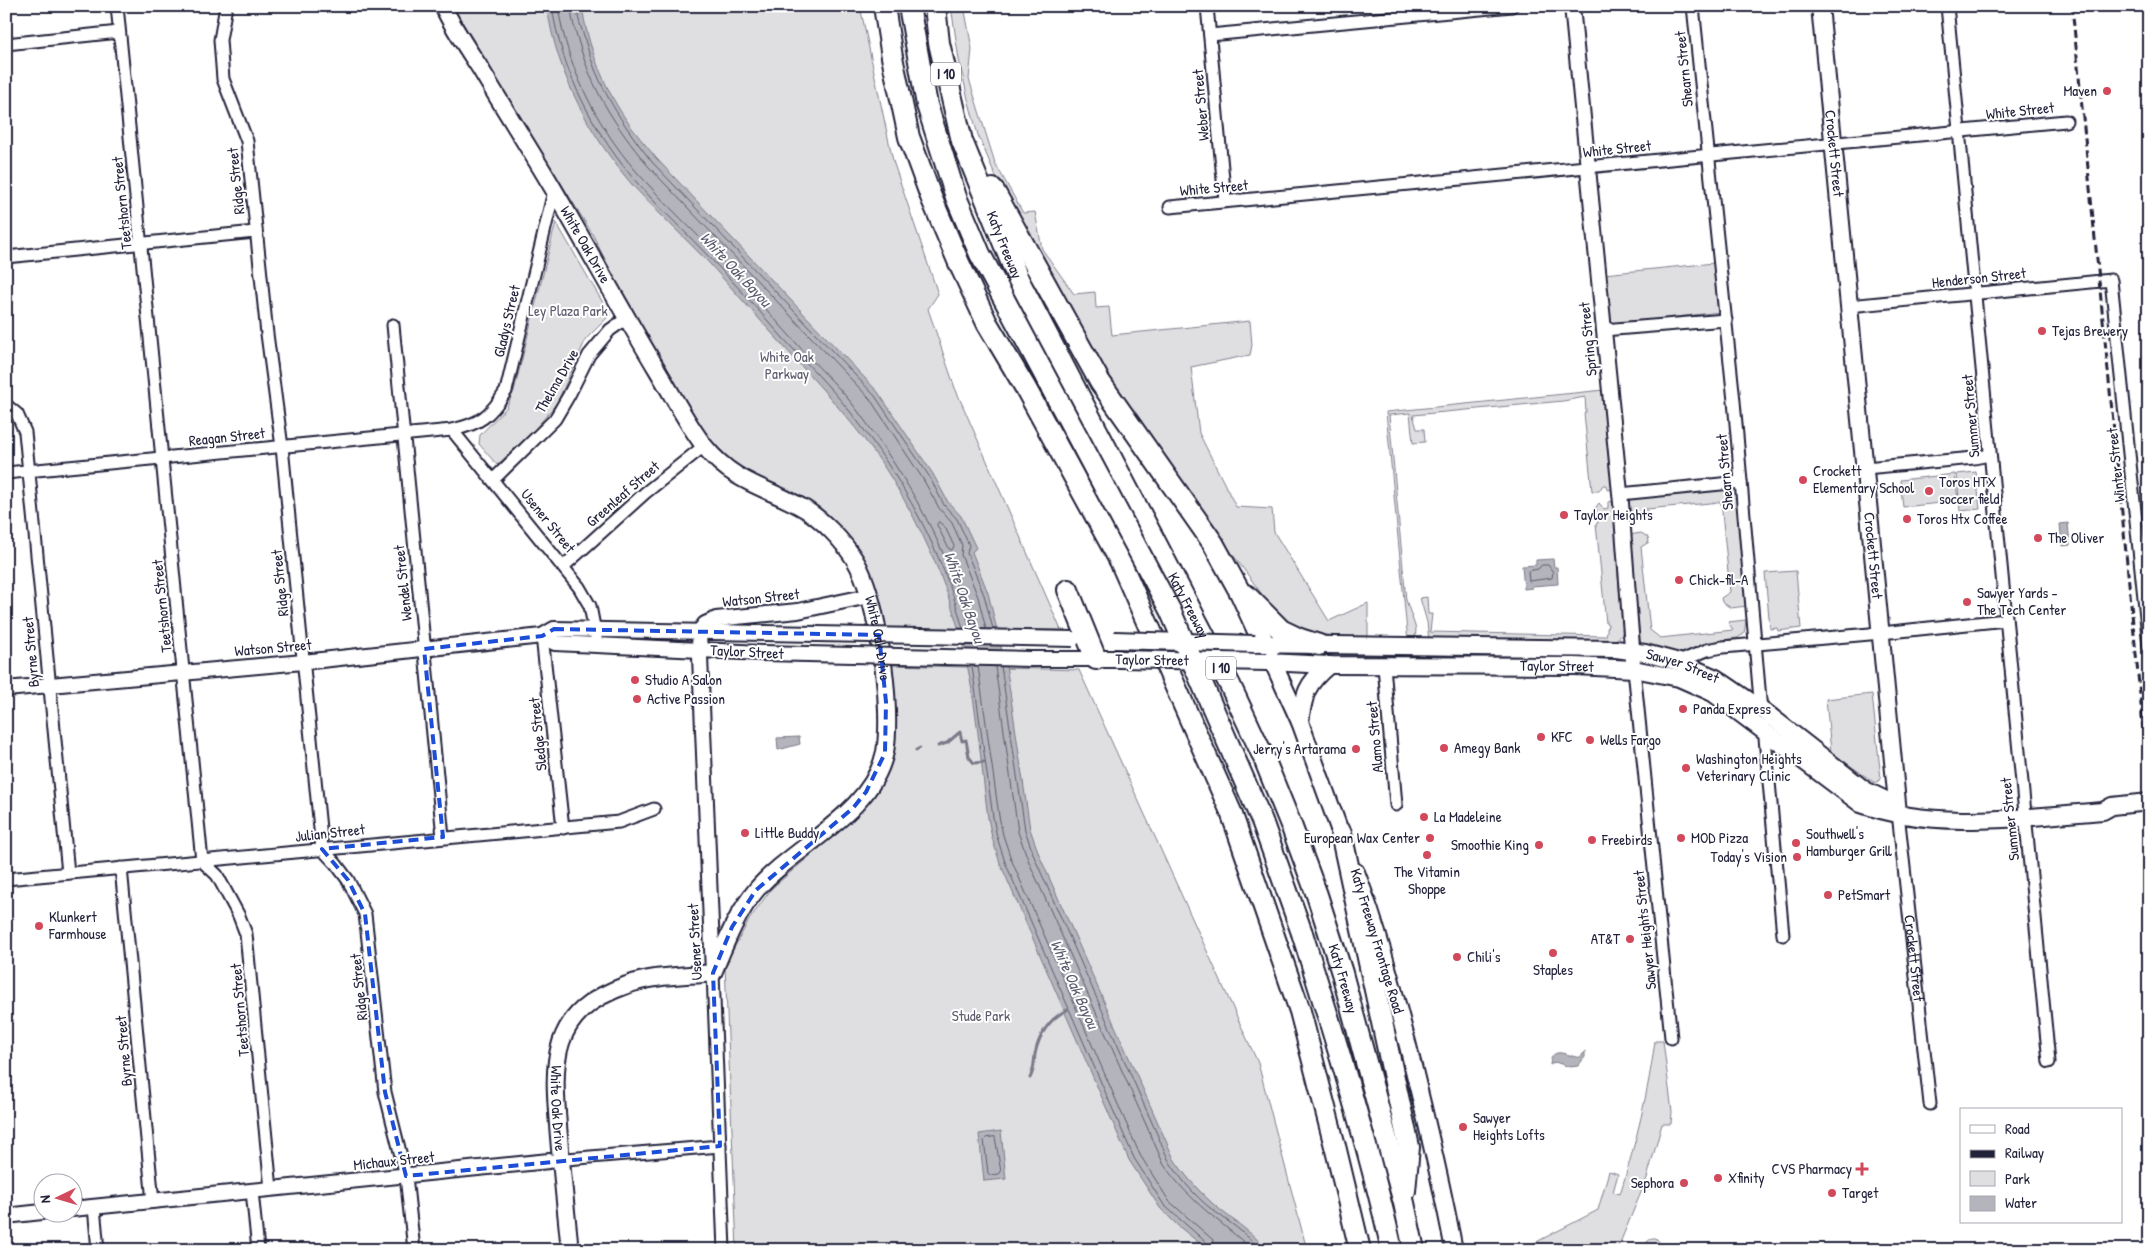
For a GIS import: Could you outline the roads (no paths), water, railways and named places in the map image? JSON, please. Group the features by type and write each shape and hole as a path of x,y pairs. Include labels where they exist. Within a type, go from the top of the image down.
{"highway":[{"path":"884,6 892,57 909,137 931,197 959,263 987,323 1120,561 1231,812 1300,1011 1360,1250"},
{"path":"909,6 926,105 963,213 980,254 1170,610 1262,821 1302,934 1358,1120 1379,1212 1384,1250"},
{"name":"Katy Freeway","path":"935,6 939,43 962,142 1019,280 1194,613 1263,756 1317,894 1339,964 1405,1205 1414,1250"},
{"path":"970,160 993,190 1100,382 1213,543 1237,587 1265,653"},
{"path":"1237,587 1281,630 1319,645"},
{"path":"1068,590 1088,659"},
{"path":"1341,833 1409,1147 1405,1205"},
{"path":"1379,1212 1392,1250"}],"main road":[{"name":"White Oak Drive","path":"443,6 554,190 627,318 704,446 723,467 744,481 806,510 832,531 854,558 863,575 877,622 886,702 884,753 879,768 866,792 853,808 777,870 756,890 732,927 713,973 661,978 627,984 596,1000 572,1021 558,1048 554,1080 555,1160 570,1250"},
{"name":"Crockett Street","path":"1820,6 1898,813"},
{"name":"Taylor Street","path":"1081,639 1114,640 1265,653 1329,665 1576,666 1634,669"},
{"name":"Taylor Street","path":"1088,659 1120,660 1265,653 1319,645 1616,649 1633,651"},
{"path":"1498,648 1499,666"},
{"name":"Sawyer Street","path":"1633,651 1678,662 1716,678 1760,708 1865,790 1888,801 1898,813"},
{"name":"Katy Freeway Frontage Road","path":"1265,653 1300,722 1369,905 1394,989 1445,1202 1454,1250"},
{"path":"1300,722 1304,699 1310,682 1329,665"},
{"name":"Sawyer Street","path":"1634,669 1679,678 1713,693 1861,804 1881,811 1914,817 1960,820 2025,818 2103,811 2113,814 2149,812"},
{"name":"Sawyer Street","path":"2103,811 2112,806 2149,802"}],"street":[{"name":"Teetshorn Street","path":"117,6 202,861 217,875 239,916 246,934 272,1189"},
{"name":"Ridge Street","path":"226,6 220,40 223,79 247,141 282,446 322,849 348,880 366,914 385,1092 406,1176 414,1250"},
{"name":"Weber Street","path":"1208,6 1225,201"},
{"path":"1210,35 1512,6"},
{"name":"Spring Street","path":"1572,6 1620,494 1634,669"},
{"name":"Shearn Street","path":"1693,6 1726,320 1760,708 1764,730 1783,935"},
{"name":"Summer Street","path":"1947,6 2049,1062"},
{"path":"6,44 120,32"},
{"name":"White Street","path":"1170,207 2066,121"},
{"name":"Gladys Street","path":"452,430 472,425 487,415 497,405 506,391 554,190"},
{"path":"6,256 256,232"},
{"name":"Henderson Street","path":"1849,306 2112,280"},
{"name":"Winter Street","path":"2112,280 2149,646"},
{"name":"Thelma Drive","path":"493,480 555,419 589,355 610,330 627,318"},
{"path":"1603,330 1726,320"},
{"name":"Wendel Street","path":"393,325 442,837"},
{"name":"Byrne Street","path":"6,405 16,414 23,425 68,872"},
{"name":"Reagan Street","path":"6,473 452,430"},
{"name":"Usener Street","path":"452,430 564,566 590,606 596,644"},
{"name":"Greenleaf Street","path":"564,566 646,493 704,446"},
{"path":"1865,468 1990,455"},
{"path":"1620,494 1741,482"},
{"name":"Watson Street","path":"6,689 424,649 542,636 554,630 595,629 699,632 705,624 716,619 798,611 869,596"},
{"path":"1678,662 1708,650 2006,620"},
{"name":"Usener Street","path":"699,632 724,1250"},
{"name":"Taylor Street","path":"699,632 1081,639"},
{"name":"Watson Street","path":"542,636 555,644 700,649"},
{"name":"Sledge Street","path":"542,636 563,828"},
{"name":"Taylor Street","path":"700,649 918,658 1088,659"},
{"name":"Alamo Street","path":"1384,666 1396,805"},
{"name":"Sawyer Heights Street","path":"1634,669 1671,1038"},
{"name":"Julian Street","path":"6,879 619,822 654,809"},
{"name":"Crockett Street","path":"1898,813 1930,1104"},
{"name":"Byrne Street","path":"121,868 153,1202"},
{"path":"710,926 725,929 732,927"},
{"name":"Michaux Street","path":"82,1209 555,1160 720,1146"},
{"path":"252,1191 258,1250"},
{"path":"94,1208 98,1250"},
{"path":"6,1216 32,1213"}],"water":[{"name":"White Oak Bayou","path":"547,6 582,6 592,50 603,79 617,106 632,128 656,158 878,392 933,474 948,502 961,516 976,548 972,552 988,593 1007,671 1030,829 1040,857 1174,1159 1190,1181 1205,1196 1254,1236 1267,1250 1208,1250 1177,1225 1160,1208 1129,1160 1000,863 988,818 975,713 966,661 947,592 923,536 883,465 852,424 709,263 635,188 604,148 590,126 567,80 558,56"},
{"path":"2068,523 2070,545 2062,546 2060,524"},
{"path":"1553,559 1554,567 1557,567 1558,584 1532,586 1532,588 1524,589 1522,566 1536,565 1536,560"},
{"path":"799,737 800,744 778,750 777,738"},
{"path":"1585,1051 1585,1057 1578,1066 1570,1067 1555,1062 1550,1065 1554,1054 1562,1053 1581,1057"},
{"path":"1001,1131 1006,1179 984,1181 979,1134"}],"waterway":[{"path":"938,746 947,743 960,732 962,741 966,740 969,757 974,763 984,762"},
{"path":"916,750 920,748"},
{"path":"1030,1078 1042,1034 1055,1018 1067,1010"}],"railway":[{"path":"2072,6 2149,786"}],"place":[{"name":"Maven","path":"2107,91"},
{"name":"Tejas Brewery","path":"2042,331"},
{"name":"Crockett Elementary School","path":"1803,480"},
{"name":"Toros HTX soccer field","path":"1929,491"},
{"name":"Taylor Heights","path":"1564,515"},
{"name":"Toros Htx Coffee","path":"1907,519"},
{"name":"The Oliver","path":"2038,538"},
{"name":"Chick-fil-A","path":"1679,580"},
{"name":"Sawyer Yards - The Tech Center","path":"1967,602"},
{"name":"Studio A Salon","path":"635,680"},
{"name":"Active Passion","path":"637,699"},
{"name":"Panda Express","path":"1683,709"},
{"name":"KFC","path":"1541,737"},
{"name":"Wells Fargo","path":"1590,740"},
{"name":"Amegy Bank","path":"1444,748"},
{"name":"Jerry's Artarama","path":"1356,749"},
{"name":"Washington Heights Veterinary Clinic","path":"1686,768"},
{"name":"La Madeleine","path":"1424,817"},
{"name":"Little Buddy","path":"745,833"},
{"name":"European Wax Center","path":"1430,838"},
{"name":"MOD Pizza","path":"1681,838"},
{"name":"Freebirds","path":"1592,840"},
{"name":"Southwell's Hamburger Grill","path":"1796,843"},
{"name":"Smoothie King","path":"1539,845"},
{"name":"The Vitamin Shoppe","path":"1427,855"},
{"name":"Today's Vision","path":"1797,857"},
{"name":"PetSmart","path":"1828,895"},
{"name":"Klunkert Farmhouse","path":"39,926"},
{"name":"AT&T","path":"1630,939"},
{"name":"Staples","path":"1553,953"},
{"name":"Chili's","path":"1457,957"},
{"name":"Sawyer Heights Lofts","path":"1463,1127"},
{"name":"CVS Pharmacy","path":"1862,1169"},
{"name":"Xfinity","path":"1718,1178"},
{"name":"Sephora","path":"1684,1183"},
{"name":"Target","path":"1832,1193"}],"park label":[{"name":"Ley Plaza Park","path":"568,311"},
{"name":"White Oak Parkway","path":"787,366"},
{"name":"Stude Park","path":"981,1016"}]}
